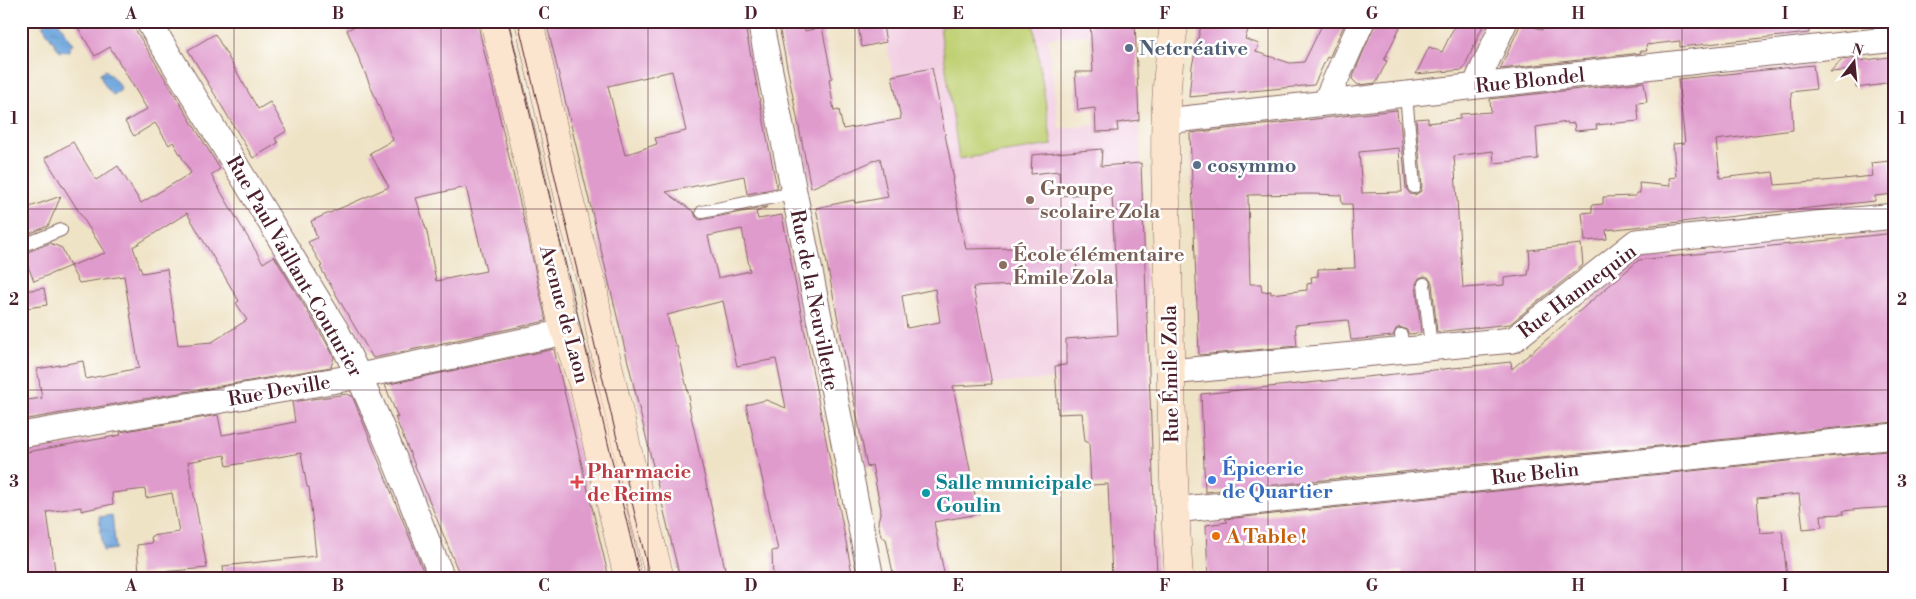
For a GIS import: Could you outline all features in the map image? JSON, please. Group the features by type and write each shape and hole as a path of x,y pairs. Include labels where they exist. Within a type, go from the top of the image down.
{"main road":[{"name":"Avenue de Laon","path":"494,21 529,165 565,332 584,388 628,578"},
{"name":"Avenue de Laon","path":"529,21 576,229 593,287 600,330 630,461 660,578"},
{"name":"Rue Émile Zola","path":"1174,21 1168,66 1165,149 1174,510 1179,578"}],"street":[{"name":"Rue Paul Vaillant-Couturier","path":"148,21 336,330 360,376 442,578"},
{"name":"Rue de la Neuvillette","path":"760,21 871,578"},
{"path":"1325,103 1362,21"},
{"path":"1475,86 1505,21"},
{"name":"Rue Blondel","path":"1166,121 1895,40"},
{"name":"Rue Hannequin","path":"1170,372 1402,343 1431,347 1513,340 1636,242 1895,216"},
{"name":"Rue Deville","path":"21,435 360,376 565,332"},
{"name":"Rue Belin","path":"1174,510 1895,436"}],"lane":[{"path":"1406,94 1414,187"},
{"path":"702,212 794,193"},
{"path":"21,246 61,230"},
{"path":"1424,284 1431,347"}],"shaded area":[{"name":"Groupe scolaire Zola","path":"882,21 1135,21 1136,31 1048,38 1059,129 1139,120 1150,373 954,386"}],"green space":[{"path":"979,21 1033,21 1052,145 959,159 940,27"}],"water":[{"path":"49,21 58,21 73,44 70,46 69,51 60,52 42,25"},
{"path":"106,70 121,87 120,91 113,95 105,85 100,73"},
{"path":"112,515 116,549 103,551 99,517"}],"building":[{"path":"74,21 130,21 220,169 211,175 263,263 274,256 326,342 334,357 331,367 21,420 21,401 42,398 37,369 83,361 86,379 139,368 124,276 79,283 70,266 105,253 45,158 73,142 96,180 118,166 141,203 191,173 173,142 169,145 155,123 134,136 125,122 147,109 110,47 95,56","holes":["187,213 239,301 236,303 247,320 212,342 178,345 167,269 142,273 133,247"]},
{"path":"365,21 477,21 546,321 373,358 320,267 322,266 308,242 317,238 311,221 389,187 370,153 393,140 347,30","holes":["466,187 486,271 436,281 427,232 416,198"]},
{"path":"546,21 744,21 777,188 747,194 744,176 666,192 694,212 700,220 767,207 756,212 758,219 782,215 853,578 773,578 772,551 778,550 746,405 766,400 786,408 776,359 737,366 723,301 667,315 675,346 677,346 690,401 688,402 727,578 680,578","holes":["672,71 686,131 655,138 657,144 625,155 608,86","742,229 750,271 718,278 708,236"]},
{"path":"778,21 804,21 805,31 822,27 832,78 829,79 834,111 839,110 843,129 901,119 892,76 932,68 966,249 1015,248 1020,253 1076,251 1077,278 1020,280 1017,285 973,287 992,384 953,386 979,514 934,522 945,578 894,578 886,539 881,536 878,521 881,510 872,465 867,467 816,208 854,200 855,203 888,197 880,158 811,188","holes":["935,289 940,322 907,328 902,296"]},
{"path":"857,21 882,21 886,42 862,47"},
{"path":"1090,21 1135,21 1139,120 1117,123 1118,131 1096,132 1095,108 1078,110 1075,72 1093,72"},
{"path":"1202,21 1251,21 1245,39 1259,44 1256,52 1290,63 1304,62 1324,21 1346,21 1314,85 1189,97 1192,66"},
{"path":"1376,21 1403,21 1384,60 1387,61 1376,83 1358,85 1352,79"},
{"path":"1457,21 1485,21 1463,70 1416,74 1429,47 1442,52"},
{"path":"1522,21 1542,30 1547,21 1809,21 1809,33 1680,47 1680,41 1646,45 1647,51 1640,51 1641,53 1500,69"},
{"path":"215,34 258,109 270,102 287,131 275,138 278,143 253,158 188,50"},
{"path":"1889,57 1892,82 1856,88 1854,70 1830,72 1841,60 1858,58 1858,61"},
{"path":"1813,65 1816,89 1791,92 1793,130 1716,140 1720,178 1773,172 1775,185 1814,182 1873,176 1871,163 1890,161 1891,170 1895,169 1895,194 1875,196 1875,201 1606,230 1607,239 1585,241 1582,213 1592,212 1592,205 1603,204 1603,197 1636,196 1636,193 1640,193 1639,183 1670,186 1669,178 1676,177 1673,144 1685,143 1678,79"},
{"path":"1644,82 1647,102 1637,103 1639,121 1596,125 1597,129 1575,131 1574,123 1568,124 1567,122 1536,127 1538,159 1494,163 1493,151 1454,156 1463,288 1504,285 1504,278 1528,275 1529,250 1581,244 1583,265 1510,324 1437,332 1432,283 1428,277 1424,276 1419,278 1416,284 1421,333 1409,334 1407,330 1400,327 1396,329 1393,336 1351,340 1348,320 1323,322 1295,325 1297,346 1199,355 1190,133 1397,110 1398,121 1400,121 1406,188 1410,194 1415,195 1421,191 1422,186 1416,119 1428,118 1428,123 1460,119 1460,114 1491,112 1490,99","holes":["1399,148 1402,192 1362,193 1359,152","1248,195 1341,195 1342,204 1352,204 1355,268 1318,269 1318,276 1311,277 1312,283 1307,284 1307,290 1271,294 1271,291 1262,292 1261,284 1250,284"]},
{"path":"1102,149 1101,166 1141,163 1157,578 1112,578 1108,484 1091,485 1089,443 1085,441 1082,413 1058,414 1055,366 1066,365 1066,339 1118,335 1112,192 1060,196 1059,171 1031,174 1032,155"},
{"path":"61,196 48,226 21,237 21,210"},
{"path":"1895,233 1895,422 1205,492 1201,394 1511,362 1512,369 1639,260"},
{"path":"50,243 62,248 70,266 34,281 23,254"},
{"path":"44,288 47,305 27,308 24,291"},
{"path":"554,349 609,578 461,578 395,417 398,418 385,385"},
{"path":"347,394 352,396 426,578 224,578 223,566 316,556 309,487 307,487 301,453 227,466 225,455 188,462 207,568 139,574 137,545 152,543 151,536 179,532 172,493 146,498 145,489 112,493 113,504 81,511 81,507 47,512 56,578 23,578 21,562 21,453 121,435 120,432 218,415 222,435 263,428 295,422 292,402"},
{"path":"1895,450 1895,507 1861,509 1843,511 1844,514 1821,515 1822,527 1803,529 1799,494 1757,498 1760,533 1782,531 1787,578 1402,578 1402,571 1355,575 1355,578 1208,578 1206,525 1228,522 1225,519"}],"tram line":[{"path":"508,21 640,578"},
{"path":"518,21 650,578"}],"place":[{"name":"Netcréative","path":"1129,48"},
{"name":"cosymmo","path":"1197,165"},
{"name":"Groupe scolaire Zola","path":"1030,200"},
{"name":"École élémentaire Émile Zola","path":"1003,265"},
{"name":"Épicerie de Quartier","path":"1212,480"},
{"name":"Pharmacie de Reims","path":"577,482"},
{"name":"Salle municipale Goulin","path":"926,493"},
{"name":"A Table !","path":"1216,536"}]}
